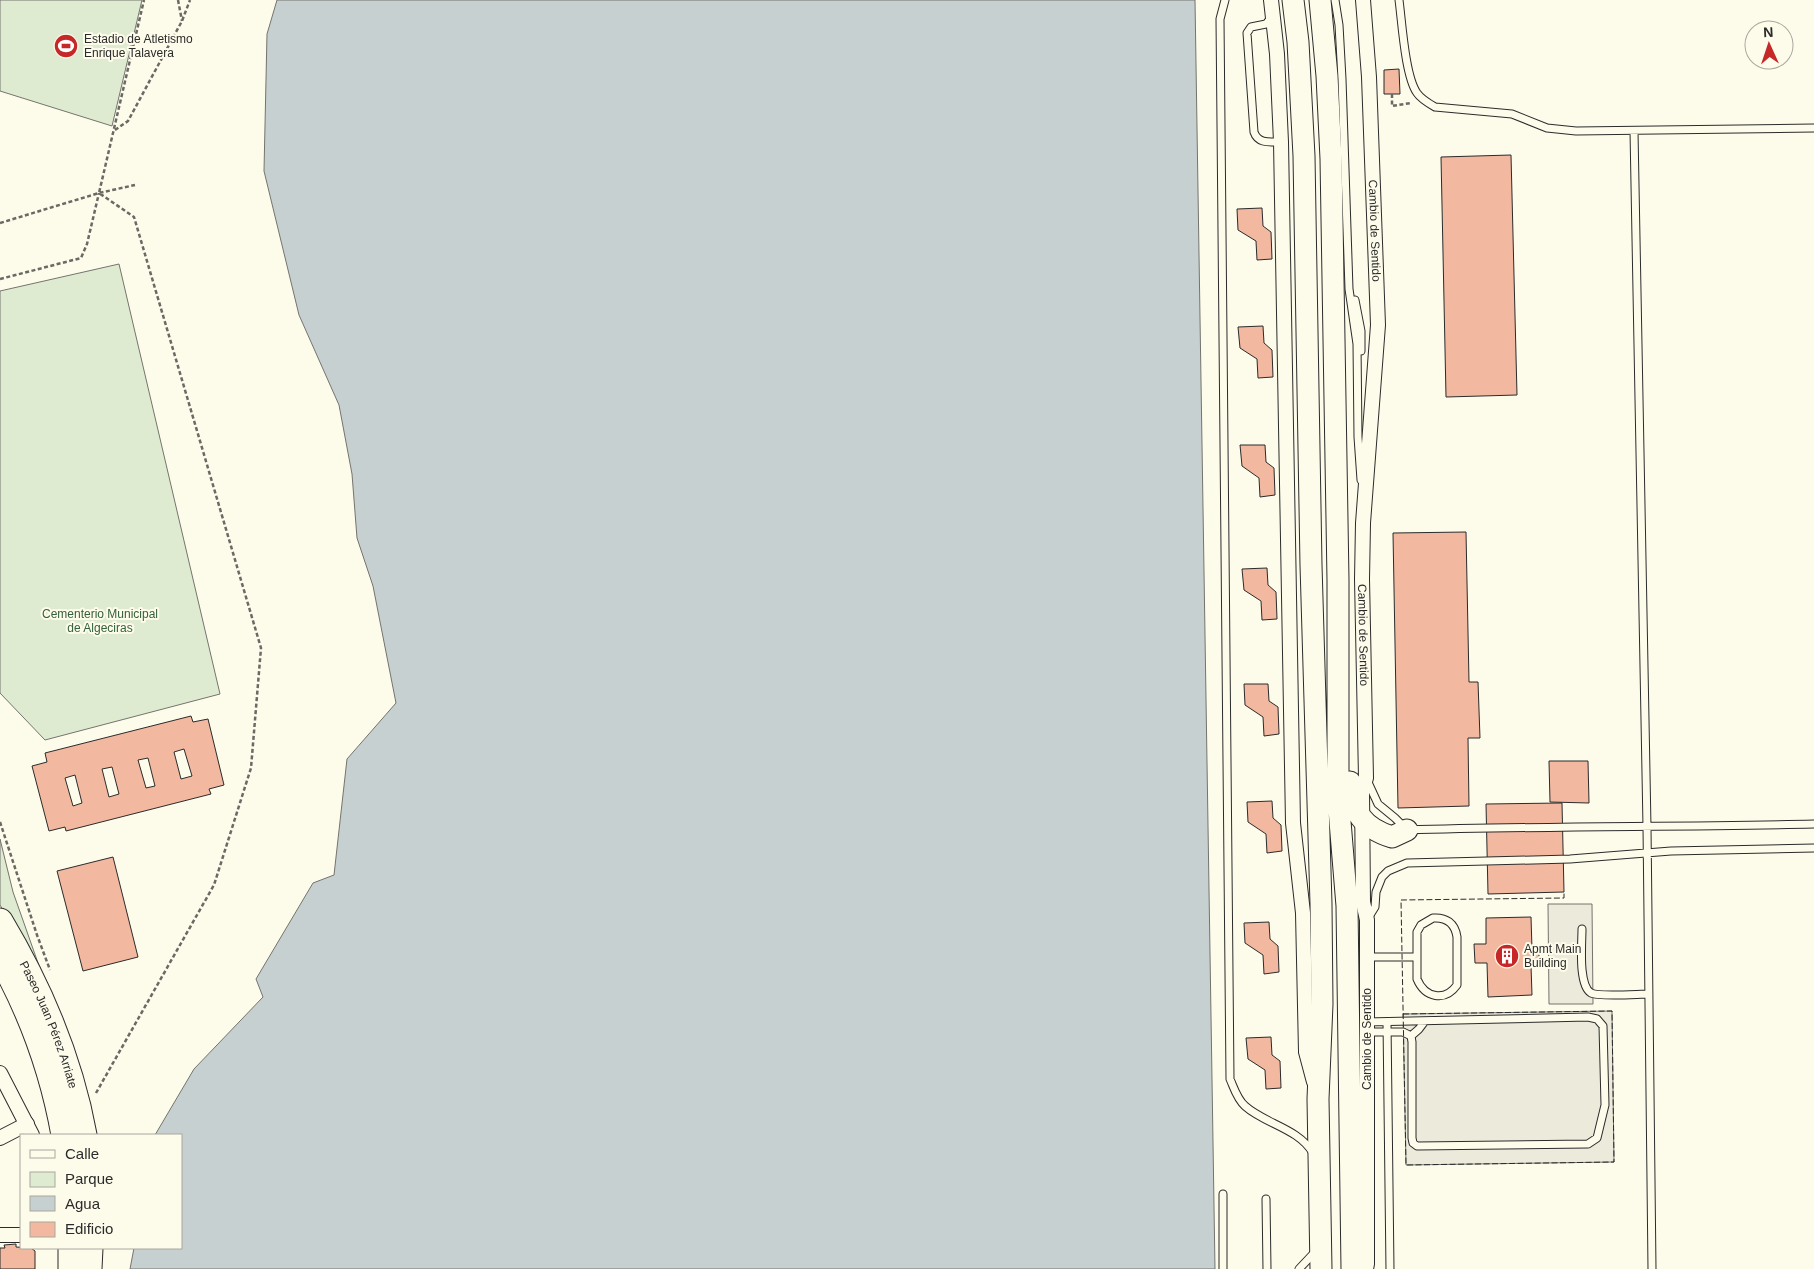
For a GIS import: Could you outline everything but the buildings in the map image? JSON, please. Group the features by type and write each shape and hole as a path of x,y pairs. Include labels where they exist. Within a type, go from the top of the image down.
{"highway":[{"name":"Paseo Juan Pérez Arriate","path":"0,921 40,994 59,1041 74,1089 84,1134"},
{"name":"Paseo Juan Pérez Arriate","path":"0,957 28,1012 40,1044 54,1091 64,1134"},
{"path":"71,1249 71,1269"},
{"path":"89,1269 90,1249"}],"main road":[{"path":"1293,0 1298,42 1304,147 1315,738 1321,904 1322,1004 1318,1099 1321,1269"},
{"path":"1320,0 1331,150 1338,580 1338,797 1347,906 1352,1269"},
{"path":"1337,645 1348,688 1351,796 1354,809 1362,820 1380,833 1392,837 1406,830"}],"street":[{"name":"Cambio de Sentido","path":"1363,0 1369,77 1378,326 1363,523 1362,578 1366,778 1362,791 1362,820 1364,902 1367,920 1366,1269"},
{"path":"1271,6 1277,54 1281,142 1293,823 1303,914 1306,1052 1318,1099"},
{"path":"0,1073 29,1130 0,1138"},
{"path":"0,1235 20,1235"}],"lane":[{"path":"1226,0 1220,19 1230,1079 1236,1094 1245,1106 1303,1139 1312,1151 1318,1165 1319,1180"},
{"path":"1335,0 1339,25 1342,79 1349,289 1357,344 1363,523"},
{"path":"1399,0 1411,80 1416,91 1424,101 1435,107 1512,114 1547,128 1576,131 1814,128"},
{"path":"1271,6 1269,22 1254,26 1248,33 1253,123 1257,139 1264,142 1281,142"},
{"path":"1634,130 1647,827 1652,1269"},
{"path":"1366,778 1378,804 1406,830 1814,824"},
{"path":"1367,920 1375,907 1376,892 1382,877 1388,871 1407,863 1570,859 1671,851 1814,848"},
{"path":"1432,918 1446,920 1452,924 1456,930 1457,937 1458,974 1457,985 1453,991 1439,996 1425,992 1417,979 1417,958 1417,932 1420,925 1432,918"},
{"path":"1582,930 1582,978 1586,989 1597,995 1649,994"},
{"path":"1367,957 1417,958"},
{"path":"1588,1017 1597,1019 1603,1026 1605,1105 1596,1138 1588,1144 1415,1145 1412,1138 1411,1036 1407,1032 1387,1032 1366,1027 1387,1022 1425,1020 1588,1017"},
{"path":"1411,1036 1425,1020"},
{"path":"1387,1022 1390,1269"},
{"path":"1223,1194 1223,1269"},
{"path":"1266,1199 1268,1269"},
{"path":"1300,1269 1320,1246"}],"path":[{"path":"0,279 80,258 87,244 144,0"},
{"path":"178,0 182,21"},
{"path":"114,131 128,121 182,21 190,0"},
{"path":"1392,94 1392,106 1424,101"},
{"path":"0,223 99,193 135,185"},
{"path":"95,1095 214,885 251,768 261,648 134,218 99,193"}],"green space":[{"name":"Estadio de Atletismo Enrique Talavera","path":"0,0 142,0 112,126 0,91"},
{"name":"Cementerio Municipal de Algeciras","path":"119,264 220,694 45,740 0,693 0,291"},
{"path":"0,839 13,892 44,980 0,905"}],"shaded area":[{"path":"1548,904 1592,904 1593,1004 1549,1004"},
{"path":"1612,1011 1614,1162 1406,1165 1403,1014"}],"water":[{"path":"277,0 1195,0 1215,1269 130,1269 134,1249 182,1249 182,1134 156,1134 194,1069 263,997 256,979 313,883 334,875 347,759 396,703 373,586 357,538 352,474 339,405 299,315 264,171 267,34"}],"fence":[{"path":"1403,1014 1612,1011 1614,1162 1406,1165 1401,900 1564,898 1564,892"}],"place":[{"name":"Estadio de Atletismo Enrique Talavera","path":"66,46"},
{"name":"Apmt Main Building","path":"1507,956"}]}
